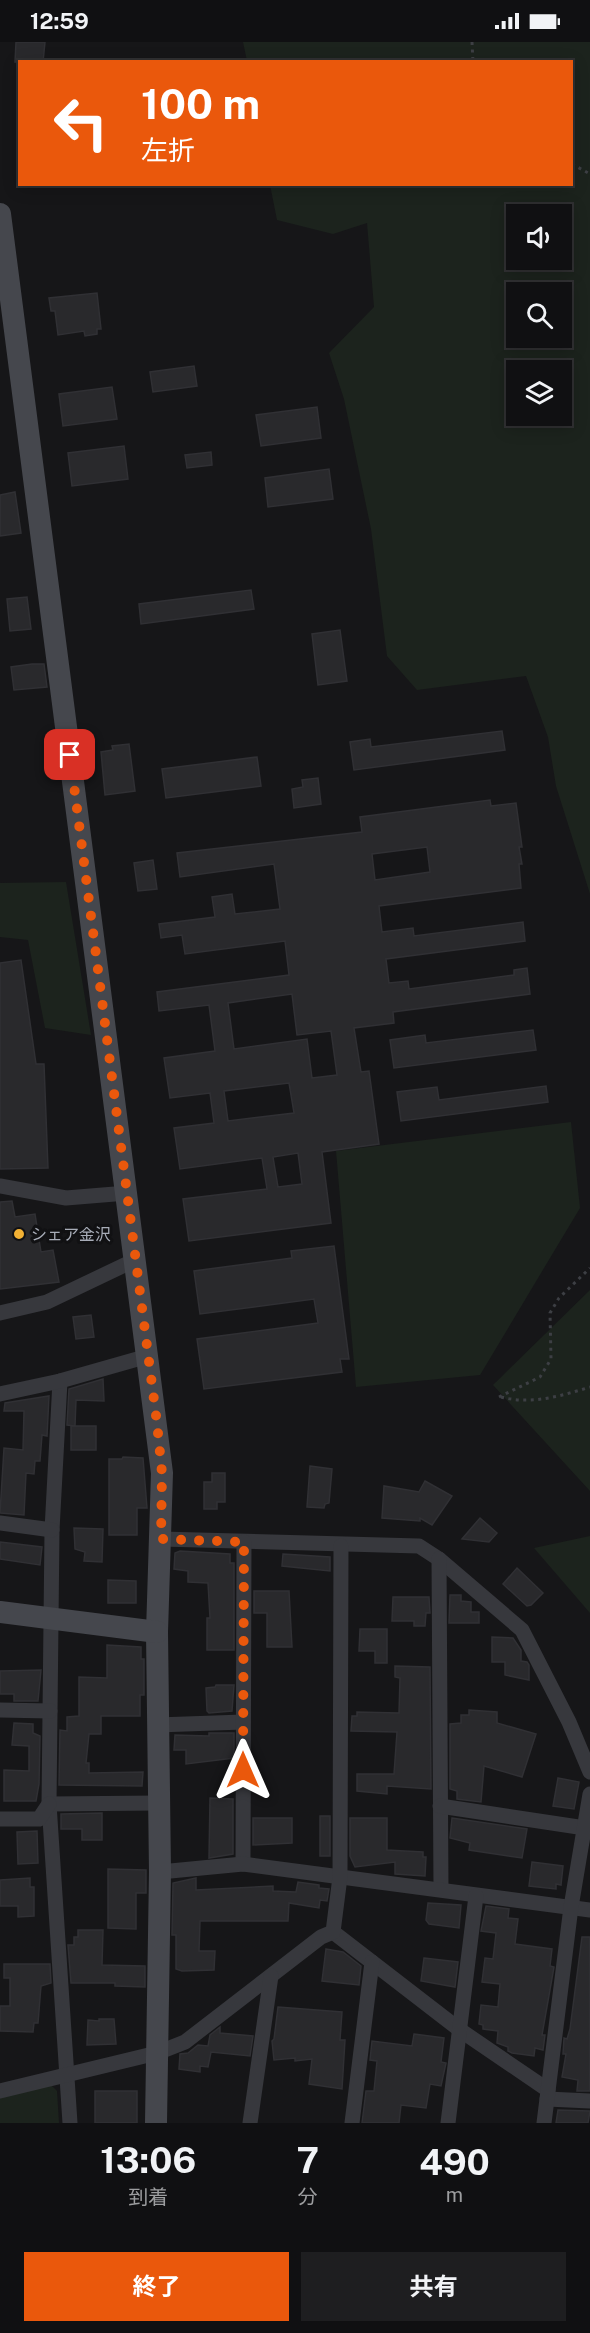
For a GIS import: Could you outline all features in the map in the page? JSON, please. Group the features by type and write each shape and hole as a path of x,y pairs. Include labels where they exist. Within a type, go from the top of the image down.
{"street":[{"path":"0,213 162,1473 157,1632 160,1872 156,2123"},
{"path":"0,1186 66,1198 127,1193"},
{"path":"0,1313 47,1302 135,1260"},
{"path":"0,1394 60,1382 148,1356"},
{"path":"60,1382 52,1530 49,1804 70,2123"},
{"path":"0,1523 52,1530"},
{"path":"161,1539 340,1546 419,1546 439,1559 522,1630 569,1722 590,1772"},
{"path":"243,1864 244,1542"},
{"path":"333,1932 340,1877 340,1546"},
{"path":"439,1559 441,1889"},
{"path":"0,1612 157,1632"},
{"path":"0,1710 50,1711"},
{"path":"157,1725 243,1722"},
{"path":"544,2123 572,1907 590,1794"},
{"path":"49,1804 158,1803"},
{"path":"0,1818 39,1819 49,1804"},
{"path":"440,1806 585,1828"},
{"path":"160,1872 243,1864 590,1910"},
{"path":"448,2123 476,1896"},
{"path":"333,1932 547,2095 590,2101"},
{"path":"0,2091 157,2053 185,2042 321,1937 333,1932"},
{"path":"352,2123 372,1962"},
{"path":"250,2123 271,1976"}],"path":[{"path":"472,42 473,60"},
{"path":"573,165 590,174"},
{"path":"590,1268 559,1298 550,1313 551,1359 540,1377 499,1397 518,1401 561,1396 590,1387"}],"shaded area":[{"path":"243,42 590,42 590,894 556,786 548,737 526,676 417,690 387,656 371,529 344,399 329,353 374,307 367,223 333,234 277,220 270,186 573,186 573,60 247,60"},
{"path":"66,882 91,1035 45,1028 28,940 0,937 0,883"},
{"path":"571,1122 580,1208 480,1375 356,1387 336,1151"},
{"path":"590,1290 590,1491 493,1385"},
{"path":"590,1536 590,1613 534,1548"},
{"path":"51,2085 57,2091 59,2123 0,2123 0,2097"}],"building":[{"path":"16,42 45,42 43,60 15,62"},
{"path":"97,293 101,329 97,329 97,334 85,336 84,331 58,335 55,311 51,311 49,298"},
{"path":"194,366 197,386 153,392 150,372"},
{"path":"112,387 117,419 63,426 59,394"},
{"path":"317,407 321,438 261,446 256,415"},
{"path":"124,446 128,479 72,486 68,453"},
{"path":"211,452 212,465 187,468 185,455"},
{"path":"329,469 333,499 268,507 265,478"},
{"path":"15,492 21,533 0,536 0,495"},
{"path":"251,590 254,609 141,624 139,604"},
{"path":"27,597 31,629 10,631 7,599"},
{"path":"340,630 347,681 318,685 312,634"},
{"path":"44,664 47,687 14,690 11,667"},
{"path":"502,731 505,750 354,770 350,742 370,739 371,747"},
{"path":"129,744 135,791 105,795 101,752 113,750 112,746"},
{"path":"257,757 261,786 166,798 162,769"},
{"path":"318,778 321,804 294,808 292,789 303,787 302,780"},
{"path":"490,800 491,806 516,803 522,847 519,847 522,864 519,864 521,888 379,906 382,932 413,928 414,936 523,922 525,941 386,959 389,983 408,981 409,989 514,975 514,970 527,968 530,994 393,1012 394,1023 354,1028 361,1072 369,1071 379,1144 322,1152 331,1223 189,1241 183,1199 267,1189 262,1158 180,1169 174,1128 214,1123 210,1093 170,1098 164,1058 215,1051 209,1005 159,1011 157,992 289,975 285,941 185,954 182,935 161,938 159,924 215,917 212,897 232,894 235,914 280,909 274,864 180,877 177,853 362,832 360,817","holes":["427,847 430,872 375,880 372,854","292,994 297,1035 331,1031 337,1075 312,1078 307,1039 234,1049 228,1003","289,1083 294,1113 228,1121 224,1091","298,1153 302,1184 278,1187 273,1157"]},
{"path":"153,860 157,889 138,891 134,863"},
{"path":"21,960 36,1064 44,1064 48,1168 0,1169 0,963"},
{"path":"533,1030 536,1050 394,1068 390,1040 425,1035 426,1043"},
{"path":"546,1086 548,1102 401,1121 397,1092 437,1087 439,1100"},
{"name":"シェア金沢","path":"12,1201 15,1217 35,1214 41,1252 53,1250 59,1282 0,1289 0,1202"},
{"path":"334,1246 349,1359 340,1359 342,1372 204,1389 197,1339 318,1323 314,1299 200,1314 194,1271 292,1258 291,1251"},
{"path":"91,1315 94,1337 76,1339 73,1317"},
{"path":"103,1379 104,1401 76,1400 75,1426 67,1425 69,1389"},
{"path":"49,1396 47,1436 42,1435 40,1461 35,1461 34,1474 26,1473 24,1515 0,1513 4,1448 23,1450 24,1411 4,1411 5,1403"},
{"path":"71,1426 96,1426 96,1450 71,1450"},
{"path":"123,1457 143,1458 147,1508 137,1508 137,1535 109,1535 109,1459 122,1459"},
{"path":"310,1466 332,1469 329,1503 325,1504 324,1508 307,1507"},
{"path":"212,1473 225,1473 225,1502 217,1502 217,1509 204,1509 204,1482 212,1482"},
{"path":"425,1481 452,1496 432,1525 420,1518 420,1521 382,1518 384,1486 419,1492"},
{"path":"480,1518 497,1533 489,1542 462,1539"},
{"path":"74,1528 103,1529 102,1562 84,1561 85,1552 75,1549"},
{"path":"0,1542 42,1547 40,1565 0,1559"},
{"path":"180,1551 230,1554 230,1563 234,1563 234,1650 207,1650 207,1618 210,1618 208,1583 188,1582 188,1571 174,1569 175,1553"},
{"path":"283,1554 330,1557 330,1571 282,1566"},
{"path":"517,1568 543,1593 531,1605 527,1606 503,1584"},
{"path":"108,1580 136,1581 136,1603 108,1603"},
{"path":"254,1591 289,1591 292,1647 267,1647 267,1613 254,1613"},
{"path":"450,1595 461,1595 461,1601 471,1602 471,1612 479,1612 479,1623 449,1623"},
{"path":"393,1597 429,1597 430,1613 426,1613 425,1626 414,1626 414,1621 392,1621"},
{"path":"360,1629 387,1629 387,1663 375,1663 375,1651 359,1651"},
{"path":"492,1637 513,1638 521,1650 521,1661 529,1665 529,1680 505,1675 505,1662 492,1662"},
{"path":"107,1645 141,1647 141,1659 144,1659 144,1695 140,1695 140,1716 101,1716 101,1734 89,1734 86,1763 89,1763 89,1773 143,1772 142,1786 59,1785 60,1730 67,1731 67,1717 79,1716 79,1677 107,1678"},
{"path":"395,1666 430,1667 431,1789 387,1786 387,1794 357,1791 357,1774 394,1774 397,1732 351,1731 352,1716 357,1716 357,1712 399,1713 400,1678 395,1677"},
{"path":"41,1670 38,1701 14,1701 14,1694 0,1694 0,1671"},
{"path":"216,1685 234,1685 232,1711 209,1713 207,1711 206,1688"},
{"path":"469,1710 497,1712 497,1723 536,1734 522,1777 484,1766 481,1802 457,1799 457,1791 450,1789 450,1724 461,1723 461,1715 469,1715"},
{"path":"14,1723 33,1724 33,1733 40,1736 39,1784 36,1801 4,1801 4,1770 29,1771 29,1746 12,1745"},
{"path":"209,1733 234,1733 234,1758 186,1764 186,1750 174,1750 175,1735 209,1736"},
{"path":"558,1778 579,1782 574,1809 553,1806"},
{"path":"210,1798 233,1799 233,1854 209,1858"},
{"path":"102,1813 102,1840 82,1840 82,1829 61,1829 61,1814"},
{"path":"320,1816 330,1816 330,1856 320,1856"},
{"path":"253,1818 292,1818 292,1843 253,1845"},
{"path":"350,1818 387,1818 387,1850 423,1852 423,1857 426,1857 425,1876 395,1874 395,1862 355,1867 350,1856"},
{"path":"452,1818 527,1829 522,1858 469,1850 470,1843 450,1838"},
{"path":"37,1831 38,1863 18,1864 17,1832"},
{"path":"532,1862 563,1866 561,1885 556,1884 556,1889 529,1886"},
{"path":"108,1869 146,1870 146,1893 136,1893 136,1929 108,1928"},
{"path":"30,1878 30,1887 34,1887 34,1916 18,1917 18,1906 0,1906 0,1880"},
{"path":"196,1878 196,1890 273,1886 273,1891 296,1892 298,1882 329,1889 327,1901 320,1900 319,1908 289,1903 288,1921 200,1921 199,1951 215,1951 214,1970 182,1971 176,1969 176,1935 172,1935 173,1883"},
{"path":"428,1903 461,1905 459,1928 429,1924 426,1920"},
{"path":"486,1906 509,1909 508,1918 518,1919 515,1944 552,1949 550,1966 554,1967 542,2035 545,2035 543,2050 535,2048 534,2056 508,2051 508,2047 497,2043 498,2031 483,2029 483,2025 479,2024 481,2005 498,2007 500,1984 482,1982 485,1958 493,1959 496,1933 481,1931"},
{"path":"78,1930 103,1930 102,1965 145,1966 145,1987 115,1986 115,1983 71,1983 68,1945 74,1945 74,1937 78,1937"},
{"path":"582,1937 590,1937 590,2091 577,2091 578,2080 562,2077 566,2054 563,2054 564,2038 567,2039 570,2029"},
{"path":"326,1949 343,1952 361,1966 359,1985 322,1981"},
{"path":"424,1958 458,1962 455,1987 421,1981"},
{"path":"4,1964 50,1964 51,1983 41,1986 38,2023 34,2023 33,2032 0,2031 0,2006 10,2006 10,1978 4,1978"},
{"path":"278,2007 342,2012 340,2040 345,2040 342,2089 309,2084 312,2059 274,2060 272,2041"},
{"path":"99,2019 114,2019 116,2044 87,2045 88,2020 99,2021"},
{"path":"220,2027 220,2033 253,2036 250,2056 211,2052 208,2067 200,2066 200,2072 179,2069 180,2054 188,2053 198,2045 208,2046 210,2035"},
{"path":"414,2034 444,2038 441,2062 446,2063 441,2086 430,2084 426,2108 401,2105 399,2123 362,2123 366,2091 374,2091 377,2061 370,2060 372,2041 412,2046"},
{"path":"95,2091 137,2091 137,2123 95,2123"},
{"path":"558,2110 590,2111 588,2123 556,2123"}],"place":[{"name":"シェア金沢","path":"19,1234"}],"route":[{"path":"70,755 157,1423 162,1473 161,1539 244,1542 243,1770"}]}
